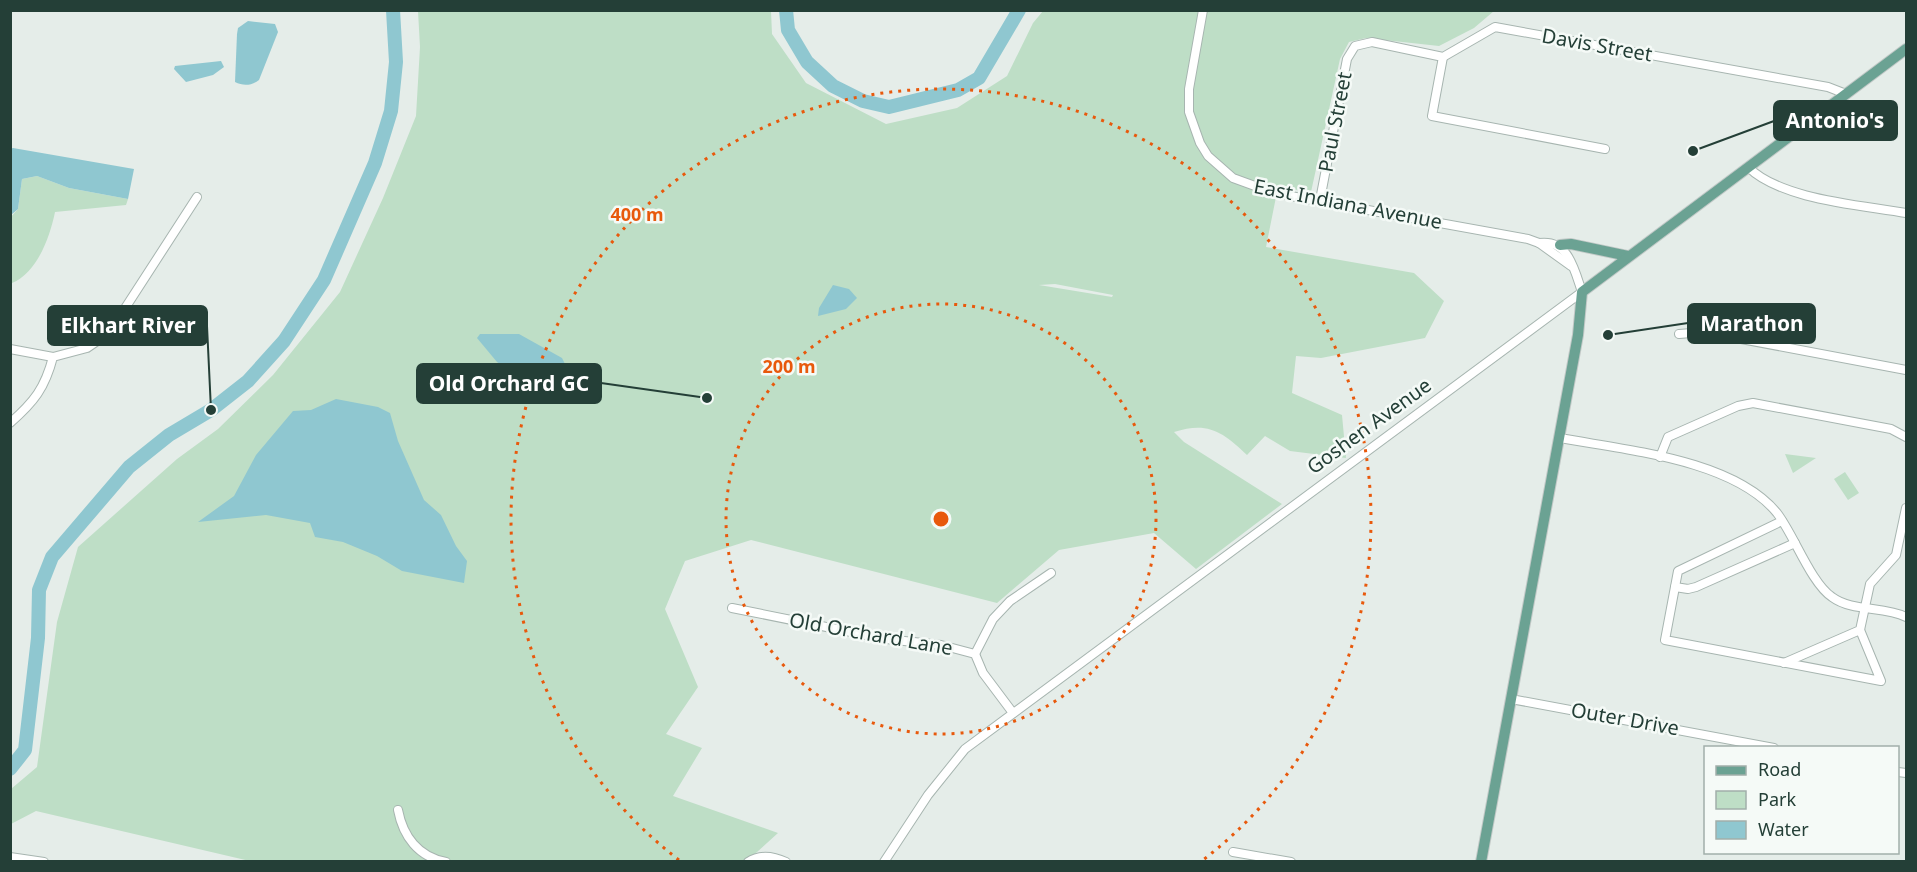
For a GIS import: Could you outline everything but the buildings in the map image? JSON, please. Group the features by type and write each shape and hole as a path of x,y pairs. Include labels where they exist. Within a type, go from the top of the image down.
{"main road":[{"name":"Goshen Avenue","path":"1582,292 1906,48"},
{"path":"1560,245 1571,244 1628,256"},
{"path":"1480,861 1560,438 1582,312 1582,292"}],"street":[{"name":"East Indiana Avenue","path":"1203,10 1189,89 1189,112 1200,143 1214,161 1233,178 1262,190 1539,243 1550,242 1560,245"},
{"name":"Davis Street","path":"1443,57 1495,27 1828,87 1846,94"},
{"name":"Paul Street","path":"1320,200 1347,59 1355,46 1372,42 1443,57"},
{"path":"1443,57 1432,116 1605,149"},
{"path":"1748,167 1766,181 1799,192 1906,213"},
{"path":"10,349 53,357 87,348 109,333 197,197"},
{"name":"East Indiana Avenue","path":"1539,243 1571,266"},
{"path":"1560,245 1568,253 1582,292"},
{"name":"Goshen Avenue","path":"884,861 949,768 965,749 1582,292"},
{"path":"1678,334 1704,332 1906,370"},
{"path":"10,423 33,403 48,377 53,357"},
{"path":"1660,457 1668,437 1738,406 1753,403 1891,429 1906,437"},
{"path":"1560,438 1697,464 1721,475 1765,501 1782,521 1825,592 1839,601 1906,618"},
{"path":"1782,521 1678,571 1665,640 1881,681 1860,630 1864,607 1873,579 1892,562 1896,555 1906,508"},
{"path":"1675,587 1696,588 1795,543"},
{"path":"975,654 993,619 1010,601 1051,573"},
{"name":"Old Orchard Lane","path":"732,608 886,639 941,645 975,654 983,673 1013,713"},
{"path":"1784,663 1860,630"},
{"name":"Outer Drive","path":"1511,699 1769,746"},
{"path":"398,810 404,831 414,847 430,857 446,861"},
{"path":"1233,852 1291,861"},
{"path":"748,861 759,856 769,856 786,861"},
{"path":"10,857 44,861"}],"green space":[{"path":"418,11 771,11 772,34 806,83 886,124 957,108 1007,76 1033,23 1043,11 1494,11 1474,28 1439,46 1366,38 1349,42 1340,59 1311,192 1278,187 1266,247 1414,273 1444,301 1425,338 1321,358 1296,356 1292,393 1342,415 1346,458 1290,451 1265,436 1247,455 1230,440 1206,428 1174,432 1184,442 1282,504 1196,569 1154,533 1059,550 997,603 751,540 685,561 665,609 698,687 666,734 702,748 673,796 778,833 747,861 254,862 36,811 11,824 11,789 37,767 57,622 78,547 177,459 218,429 273,375 340,292 383,198 416,116 420,47","holes":["1055,284 1113,295 1112,297 1039,285"]},
{"path":"37,176 69,188 128,199 126,205 55,212 46,243 35,263 21,278 12,283 10,218 18,209 22,179"},
{"path":"1785,454 1816,458 1793,473"},
{"path":"1845,472 1859,493 1848,500 1834,479"}],"water":[{"path":"248,21 275,24 278,32 259,80 244,85 235,82 237,34 238,28"},
{"path":"221,61 224,67 213,75 186,82 174,69 175,66"},
{"path":"10,149 134,169 128,199 69,188 37,176 22,179 18,209 11,215"},
{"path":"833,285 849,289 857,298 846,309 818,316 819,308"},
{"path":"480,334 519,334 562,358 567,368 554,378 513,373 497,362 477,338"},
{"path":"336,399 378,407 390,413 398,441 424,500 441,515 456,546 467,561 464,583 402,571 377,556 343,542 315,537 310,523 266,515 198,522 234,496 256,455 293,411 311,410"}],"waterway":[{"path":"10,769 25,750 38,638 39,590 52,557 129,467 169,435 211,410 248,381 284,341 324,280 375,163 391,111 396,62 393,10"},
{"path":"786,10 788,30 807,62 833,86 863,101 889,107 958,90 979,78 1019,10"}],"place":[{"name":"Antonio's","path":"1693,151"},
{"name":"Marathon","path":"1608,335"},
{"name":"Old Orchard GC","path":"707,398"},
{"name":"Elkhart River","path":"211,410"}]}
